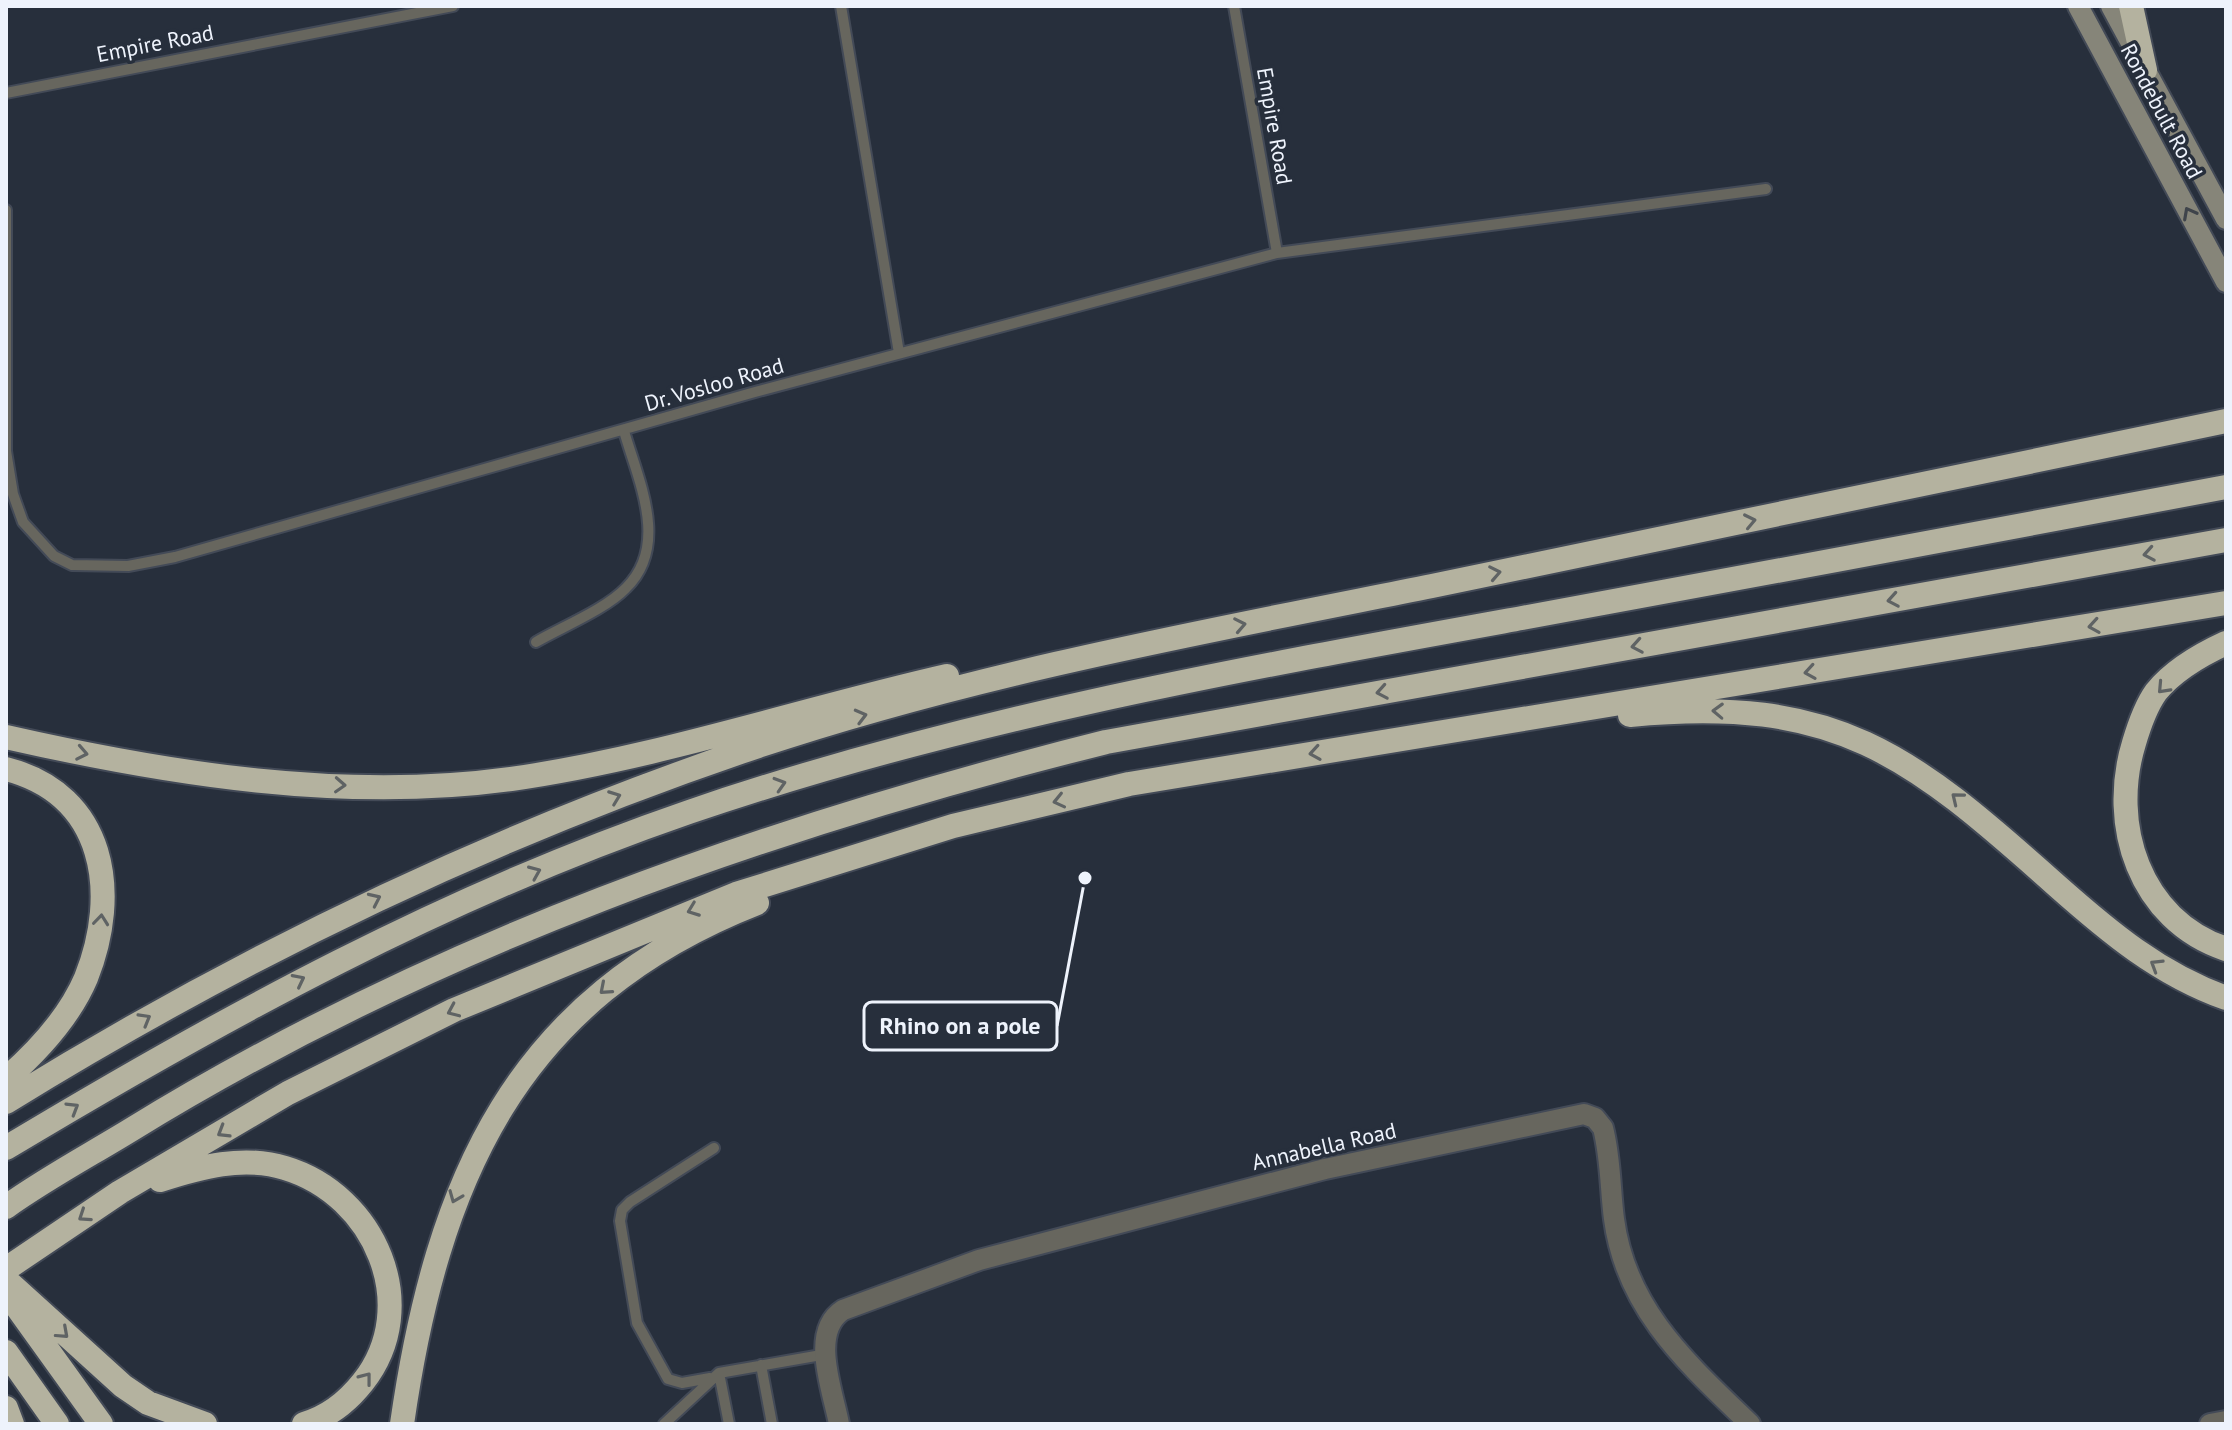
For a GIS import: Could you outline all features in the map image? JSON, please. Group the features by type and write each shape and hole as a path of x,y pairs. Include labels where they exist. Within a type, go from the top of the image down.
{"highway":[{"path":"2131,6 2145,70"},
{"path":"1971,474 2226,404"},
{"path":"6,1102 237,967 510,838 765,744 969,687 1164,640 2226,421"},
{"path":"6,1148 170,1050 292,983 428,917 688,812 869,756 1184,679 2226,487"},
{"path":"9,1205 226,1071 449,960 622,890 770,836 939,785 1106,742 2226,540"},
{"path":"6,1269 120,1192 288,1093 454,1010 736,894 953,826 1129,784 2226,603"},
{"path":"6,737 137,764 298,783 363,786 507,779 575,769 1058,652 1126,639 1164,640"},
{"path":"2226,643 2180,671 2156,693 2138,728 2126,766 2124,793 2126,832 2135,864 2158,901 2186,927 2226,949"},
{"path":"1447,732 1683,710 1748,712 1817,724 1885,751 1916,768 1983,819 2129,948 2196,988 2226,998"},
{"path":"6,769 39,780 81,817 99,856 104,894 100,936 85,980 44,1043 6,1079"},
{"path":"402,1424 411,1362 447,1218 470,1162 492,1123 544,1048 625,972 680,937 731,913 953,826"},
{"path":"120,1192 198,1168 240,1162 262,1163 306,1176 356,1215 378,1247 385,1266 390,1324 375,1366 351,1396 325,1415 304,1424"},
{"path":"6,1280 123,1386 148,1403 205,1424"},
{"path":"6,1291 101,1424"},
{"path":"6,1352 57,1424"},
{"path":"6,1408 12,1424"}],"main road":[{"name":"Rondebult Road","path":"2078,6 2226,282"},
{"name":"Rondebult Road","path":"2111,6 2226,219"}],"street":[{"name":"Annabella Road","path":"839,1424 824,1338 833,1317 979,1260 1325,1169 1584,1114 1595,1118 1603,1128 1610,1158 1614,1219 1634,1290 1656,1327 1687,1364 1750,1424"},
{"path":"2210,1424 2226,1421"}],"lane":[{"name":"Empire Road","path":"6,93 453,6"},
{"path":"841,6 899,353"},
{"name":"Empire Road","path":"1234,6 1277,253"},
{"name":"Dr. Vosloo Road","path":"6,210 6,451 13,494 23,522 54,556 72,565 128,566 175,557 899,353 1277,253 1766,189"},
{"path":"536,642 625,590 646,556 650,535 648,512 624,431"},
{"path":"714,1148 622,1210 620,1221 637,1323 643,1335 668,1379 682,1383 827,1354"},
{"path":"761,1365 772,1424"},
{"path":"664,1424 714,1376"},
{"path":"714,1376 729,1424"}],"place":[{"name":"Rhino on a pole","path":"1085,878"}]}
